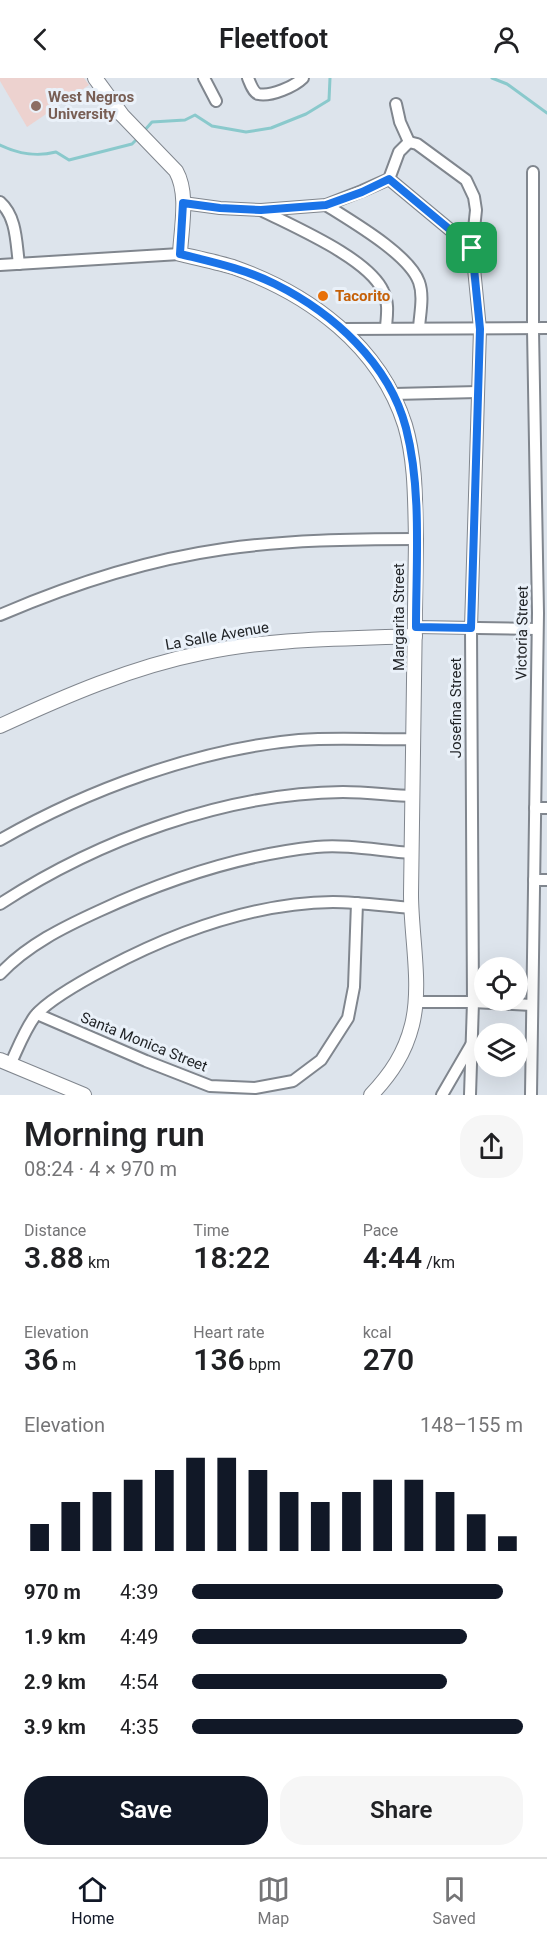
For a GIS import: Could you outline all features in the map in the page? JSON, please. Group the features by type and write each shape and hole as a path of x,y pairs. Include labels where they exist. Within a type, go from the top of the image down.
{"street":[{"path":"0,265 180,254 183,203 180,178 122,115 95,78"},
{"path":"204,78 216,101"},
{"path":"248,78 257,93 279,91 290,82 303,78"},
{"path":"183,203 261,210 326,205 362,192 389,179 399,152 409,142 400,122 396,104"},
{"name":"Josefina Street","path":"409,142 417,144 466,180 474,196 476,210 472,248 480,329 471,628 473,1002 470,1095"},
{"name":"Victoria Street","path":"531,1095 535,808 542,619 533,330 533,172"},
{"path":"389,179 472,248"},
{"path":"0,202 10,215 19,264"},
{"path":"326,205 375,237 412,267 422,296 419,328"},
{"path":"261,210 341,252 376,280 384,292 387,305 386,327"},
{"name":"Margarita Street","path":"180,254 232,267 274,283 344,329 375,366 394,394 406,428 414,479 416,539 411,853 411,908 416,1002 412,1024 402,1054 394,1068 371,1095"},
{"path":"344,329 386,327 533,330 547,328"},
{"path":"394,394 478,392"},
{"path":"0,615 60,590 171,558 279,543 416,539"},
{"path":"416,631 471,628 542,619"},
{"name":"La Salle Avenue","path":"0,726 33,710 118,676 202,652 285,641 416,631"},
{"path":"0,840 72,803 137,777 199,759 299,740 414,739"},
{"path":"0,904 46,875 155,827 229,806 282,797 343,792 412,796"},
{"path":"535,808 547,808"},
{"path":"0,974 30,948 62,929 136,894 184,876 239,860 318,847 411,853"},
{"path":"534,880 547,880"},
{"path":"84,1095 5,1062 37,1014 80,982 123,959 192,930 243,913 272,907 332,902 411,908"},
{"name":"Santa Monica Street","path":"37,1014 209,1090 255,1088 293,1081 321,1060 348,1018 354,987 357,903"},
{"path":"416,1002 532,1005"},
{"path":"442,1095 471,1045"}],"shaded area":[{"name":"West Negros University","path":"0,78 84,78 89,85 27,127"}],"waterway":[{"path":"144,131 152,122 185,120 195,115 212,126 246,132 271,128 306,114 329,100 330,78"},
{"path":"492,78 507,84 547,113"},
{"path":"0,145 28,154 56,152 69,160 132,144 138,138"}],"place":[{"name":"West Negros University","path":"36,106"},
{"name":"Tacorito","path":"323,296"}],"route":[{"path":"389,179 472,248 480,329 471,628 416,627 414,479 406,428 394,394 375,366 344,329 316,309 274,283 232,267 180,254 183,203 261,210 326,205 389,179"}]}
